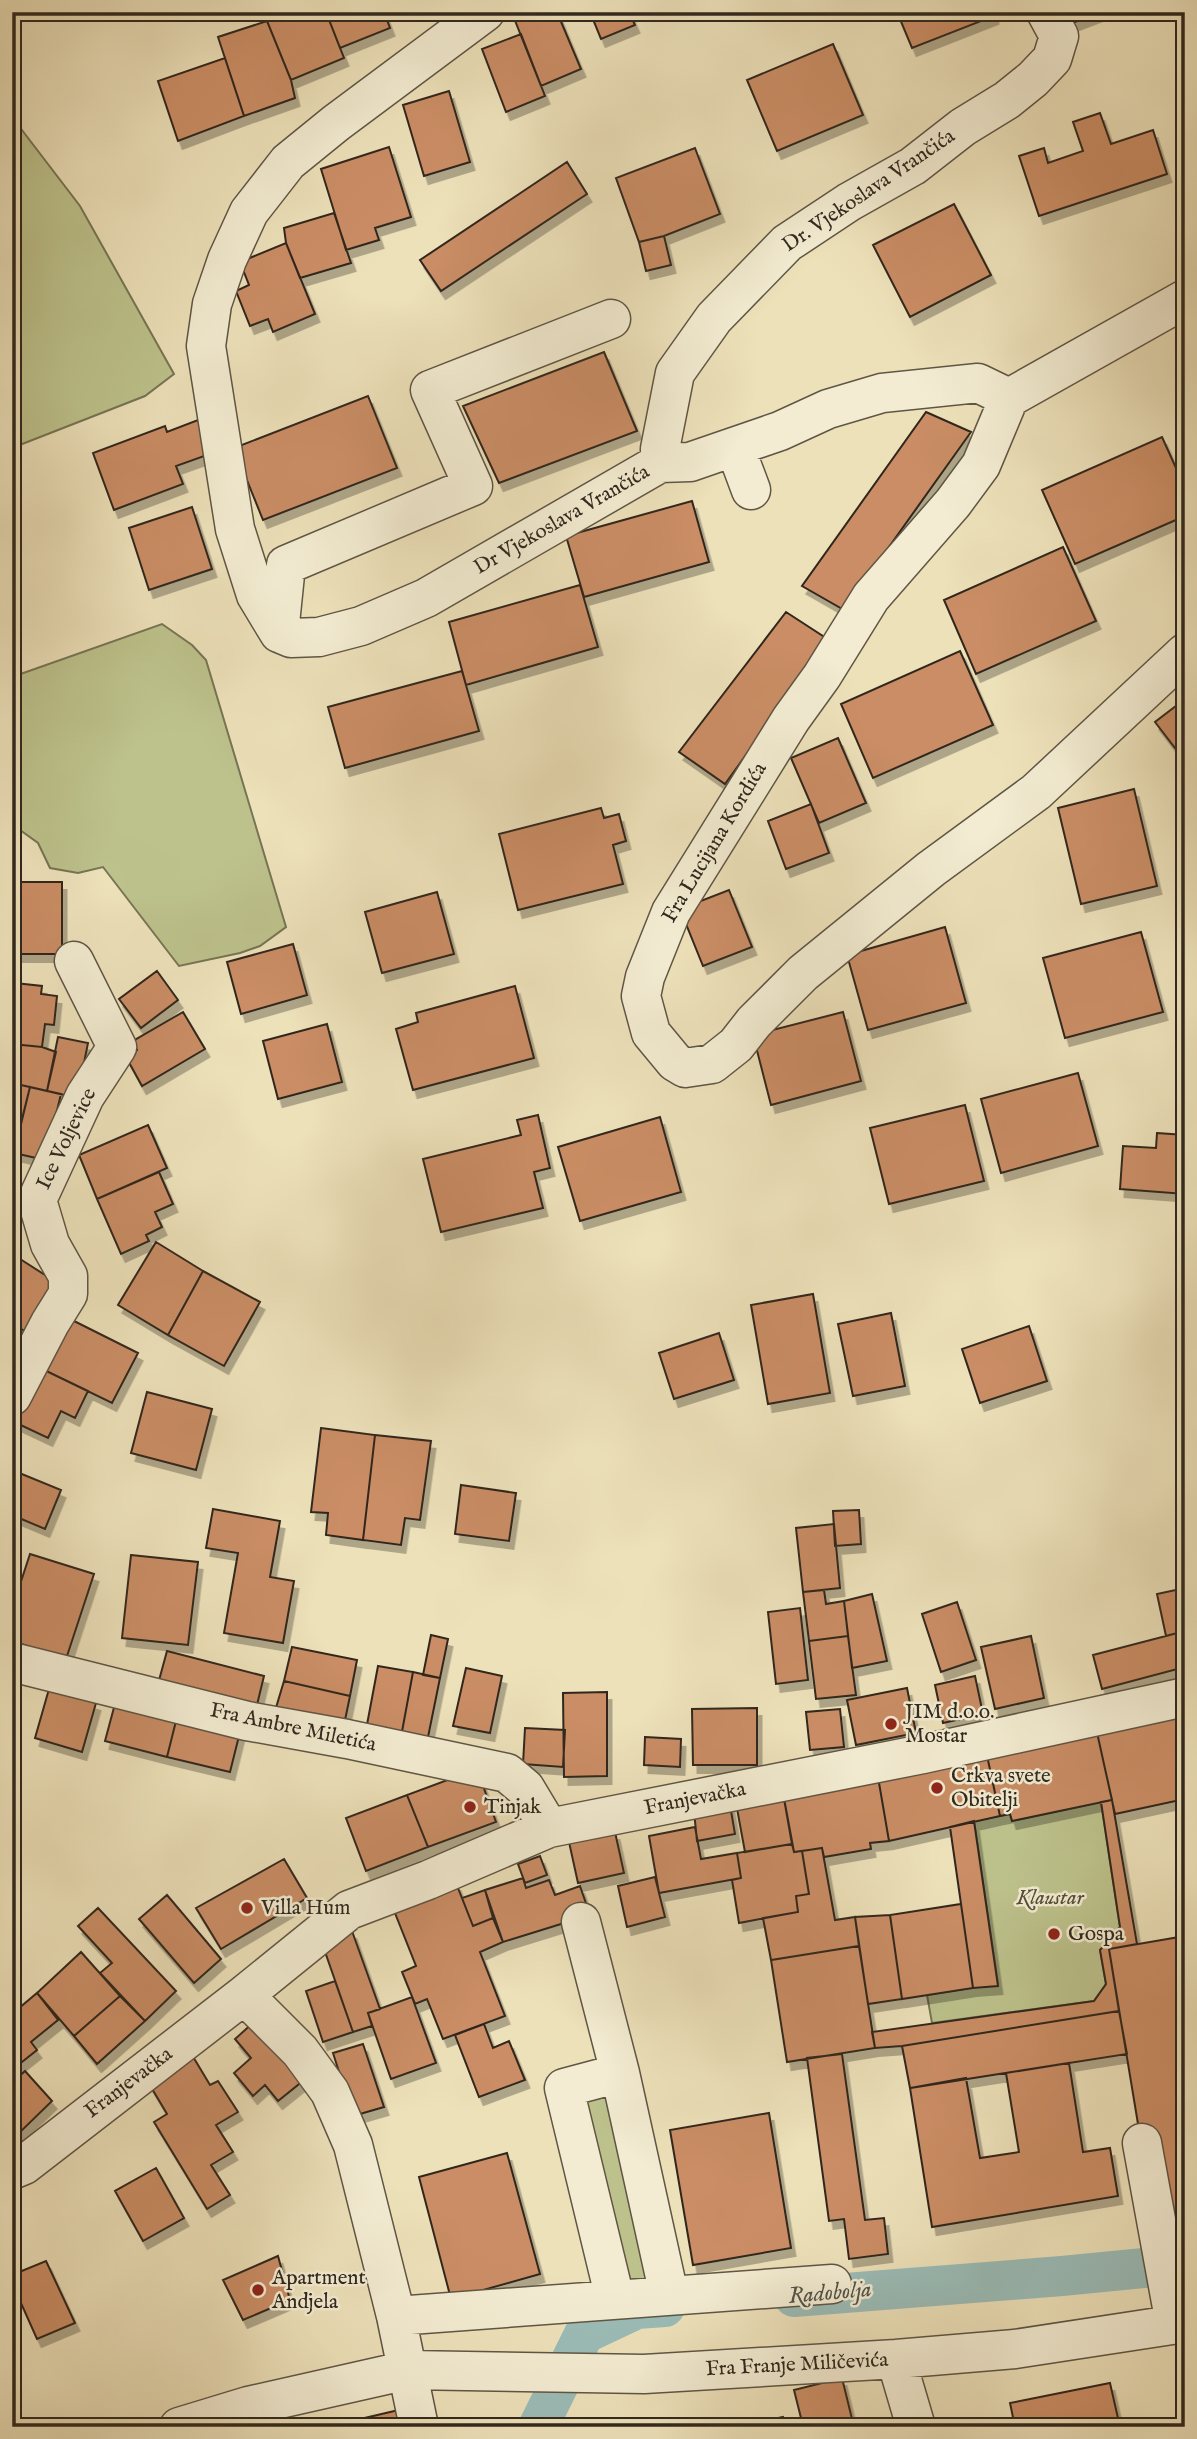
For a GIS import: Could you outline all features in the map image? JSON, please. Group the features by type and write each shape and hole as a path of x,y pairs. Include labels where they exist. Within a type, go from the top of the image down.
{"street":[{"path":"279,633 256,595 235,529 205,346 212,304 226,260 249,212 288,162 336,122 485,12"},
{"name":"Dr. Vjekoslava Vrančića","path":"660,463 660,449 675,373 714,318 787,243 849,202 913,166 963,127 1007,100 1033,79 1052,59 1059,36 1046,12"},
{"path":"1009,398 1185,299"},
{"path":"279,633 286,565 473,486 430,390 611,319"},
{"name":"Dr Vjekoslava Vrančića","path":"279,633 291,638 319,636 360,626 426,598 660,463 690,462 780,431 828,409 882,393 978,383 1009,398"},
{"name":"Fra Lucijana Kordića","path":"1009,398 981,465 953,503 871,597 822,676 791,719 671,912 640,996 658,1044 674,1062 685,1068 712,1064 736,1045 754,1022 803,973 931,869 1036,792 1185,653"},
{"path":"735,447 751,490"},
{"name":"Ice Voljevice","path":"12,1396 68,1294 68,1276 50,1244 37,1200 85,1096 117,1047 74,961"},
{"name":"Fra Ambre Miletića","path":"12,1662 247,1721 508,1773 525,1788 549,1828"},
{"name":"Franjevačka","path":"12,2170 24,2165 349,1910 428,1880 549,1828 923,1754 1185,1697"},
{"path":"581,1922 620,2073 669,2294"},
{"path":"244,1995 300,2051 330,2092 354,2145 396,2316 419,2427"},
{"path":"615,2300 564,2088 620,2073"},
{"path":"1142,2143 1166,2275 1180,2323"},
{"path":"396,2316 832,2284"},
{"name":"Fra Franje Miličevića","path":"408,2370 643,2374 896,2359 1015,2349 1180,2323"},
{"path":"896,2359 916,2427"},
{"path":"179,2427 248,2406 408,2370"}],"green space":[{"path":"12,117 80,206 174,374 145,396 12,448"},
{"path":"162,624 192,645 206,660 286,927 260,946 179,966 103,867 78,873 50,868 38,843 20,830 12,831 12,677"},
{"name":"Klaustar","path":"1101,1802 1120,1927 1100,1950 1106,1984 1094,2001 932,2023 927,1995 998,1984 974,1821 1010,1814 1012,1821"},
{"path":"618,2089 659,2276 618,2287 574,2103"}],"building":[{"path":"288,12 326,12 344,58 291,80 267,21"},
{"path":"326,12 384,12 390,28 340,48"},
{"path":"528,12 557,12 581,69 541,86 514,18"},
{"path":"590,12 635,12 630,14 635,25 601,39"},
{"path":"897,12 993,12 994,16 912,48"},
{"path":"1071,12 1101,12 1075,22"},
{"path":"267,21 291,80 295,98 244,116 218,37"},
{"path":"521,34 545,96 506,112 482,49"},
{"path":"833,44 863,115 777,151 747,80"},
{"path":"225,58 244,116 178,141 158,81"},
{"path":"449,91 470,162 424,176 403,105"},
{"path":"1100,113 1111,144 1153,130 1167,174 1039,216 1019,156 1044,148 1048,163 1083,151 1073,122"},
{"path":"389,147 411,217 375,228 379,240 346,250 321,169"},
{"path":"695,148 720,214 664,236 639,242 616,178"},
{"path":"567,162 587,194 441,291 420,260"},
{"path":"954,204 991,275 910,317 873,245"},
{"path":"334,213 351,263 300,278 286,243 284,228"},
{"path":"664,236 671,265 646,271 639,242"},
{"path":"286,243 315,314 273,332 268,319 250,326 236,291 249,285 240,262"},
{"path":"604,352 637,431 499,483 463,406"},
{"path":"368,396 397,468 263,520 234,448"},
{"path":"926,412 971,432 844,610 802,586"},
{"path":"198,420 210,454 176,466 183,484 114,510 93,453 165,426 167,432"},
{"path":"1162,437 1185,488 1185,516 1075,564 1042,490"},
{"path":"692,501 709,562 584,597 566,536"},
{"path":"192,507 212,569 149,590 129,528"},
{"path":"1063,547 1096,621 976,674 944,600"},
{"path":"580,585 598,647 466,685 449,622"},
{"path":"786,612 829,640 725,784 679,752"},
{"path":"960,651 993,725 873,778 841,704"},
{"path":"462,671 479,731 345,768 328,707"},
{"path":"1185,699 1185,761 1155,722"},
{"path":"838,738 866,803 819,823 791,758"},
{"path":"1134,789 1157,886 1081,904 1058,808"},
{"path":"811,804 829,853 786,869 768,821"},
{"path":"601,808 604,818 619,814 626,841 613,845 623,884 518,910 499,834"},
{"path":"12,882 62,882 62,954 12,954"},
{"path":"729,890 752,947 703,966 680,909"},
{"path":"437,892 454,954 382,973 365,912"},
{"path":"1185,914 1185,953 1181,953 1179,915"},
{"path":"945,927 966,1003 868,1030 847,955"},
{"path":"1141,932 1163,1012 1065,1038 1043,958"},
{"path":"293,944 307,995 241,1014 227,962"},
{"path":"157,971 178,1000 141,1028 119,999"},
{"path":"15,983 42,986 41,994 57,996 54,1025 45,1024 42,1047 12,1044"},
{"path":"515,986 534,1058 413,1090 396,1029 418,1022 416,1013"},
{"path":"183,1012 205,1049 142,1086 126,1057 137,1050 133,1041"},
{"path":"843,1012 861,1081 771,1105 753,1035"},
{"path":"327,1024 342,1082 278,1099 263,1041"},
{"path":"58,1037 88,1043 77,1098 47,1091"},
{"path":"12,1044 42,1047 56,1052 47,1091 12,1083"},
{"path":"1078,1073 1098,1146 1001,1173 981,1099"},
{"path":"12,1083 30,1087 22,1119 12,1116"},
{"path":"30,1087 61,1094 45,1160 14,1153"},
{"path":"965,1105 984,1181 889,1204 870,1128"},
{"path":"538,1115 550,1168 534,1172 543,1208 441,1232 423,1159 521,1135 517,1120"},
{"path":"660,1117 681,1192 580,1221 558,1147"},
{"path":"148,1125 167,1168 97,1199 79,1155"},
{"path":"1157,1133 1185,1135 1185,1194 1120,1189 1123,1146 1156,1148"},
{"path":"159,1172 173,1204 155,1212 162,1227 146,1235 149,1241 121,1254 97,1199"},
{"path":"156,1242 203,1271 168,1335 118,1305"},
{"path":"17,1257 59,1284 26,1332 12,1323 12,1263"},
{"path":"203,1271 260,1302 224,1366 168,1335"},
{"path":"813,1294 830,1393 768,1404 751,1305"},
{"path":"891,1313 905,1386 853,1396 838,1324"},
{"path":"64,1316 138,1353 112,1403 38,1367"},
{"path":"1029,1326 1047,1381 980,1403 962,1349"},
{"path":"719,1333 734,1380 674,1399 659,1353"},
{"path":"38,1367 88,1391 75,1418 61,1411 48,1438 12,1421"},
{"path":"147,1392 212,1409 196,1470 131,1453"},
{"path":"321,1428 375,1435 363,1540 326,1535 328,1513 311,1512"},
{"path":"375,1435 431,1441 420,1520 405,1518 401,1545 363,1540"},
{"path":"12,1470 61,1490 45,1529 12,1515"},
{"path":"461,1485 516,1493 509,1541 455,1534"},
{"path":"213,1509 280,1521 270,1577 294,1581 283,1643 224,1633 238,1553 206,1548"},
{"path":"859,1510 861,1544 835,1546 833,1511"},
{"path":"834,1524 840,1588 803,1592 796,1528"},
{"path":"30,1554 94,1574 66,1659 12,1641 12,1609"},
{"path":"131,1555 198,1562 188,1645 122,1638"},
{"path":"1185,1588 1185,1631 1166,1636 1157,1594"},
{"path":"824,1590 826,1604 844,1601 848,1636 809,1641 803,1592"},
{"path":"872,1594 887,1661 852,1668 844,1601"},
{"path":"957,1602 976,1660 941,1672 922,1614"},
{"path":"800,1608 808,1680 776,1684 768,1612"},
{"path":"1185,1631 1185,1667 1102,1689 1093,1655"},
{"path":"431,1635 448,1639 440,1678 423,1675"},
{"path":"848,1636 856,1695 816,1699 809,1641"},
{"path":"1031,1636 1044,1698 995,1709 981,1647"},
{"path":"292,1647 357,1660 350,1696 284,1681"},
{"path":"167,1651 264,1676 256,1709 158,1684"},
{"path":"378,1666 413,1672 401,1737 366,1730"},
{"path":"466,1668 502,1676 490,1733 453,1726"},
{"path":"413,1672 440,1678 427,1742 401,1737"},
{"path":"975,1676 983,1714 943,1723 935,1685"},
{"path":"284,1681 350,1696 344,1725 275,1711"},
{"path":"907,1688 916,1733 856,1745 847,1700"},
{"path":"49,1689 96,1703 82,1752 35,1738"},
{"path":"607,1692 607,1776 564,1777 563,1693"},
{"path":"116,1700 177,1717 167,1757 105,1741"},
{"path":"757,1708 757,1765 693,1765 692,1709"},
{"path":"840,1709 844,1747 810,1750 806,1712"},
{"path":"1185,1709 1185,1799 1115,1814 1096,1728"},
{"path":"177,1717 240,1732 230,1772 167,1757"},
{"path":"525,1728 565,1730 563,1767 523,1764"},
{"path":"1096,1728 1112,1800 1012,1821 1010,1814 1000,1816 986,1751"},
{"path":"645,1737 681,1739 680,1767 644,1765"},
{"name":"Crkva svete Obitelji","path":"986,1751 1000,1816 889,1841 878,1777"},
{"path":"477,1769 496,1822 428,1847 407,1795"},
{"path":"878,1777 889,1841 870,1843 871,1849 824,1857 822,1848 794,1852 783,1793"},
{"path":"783,1793 792,1844 745,1852 736,1803"},
{"path":"407,1795 428,1847 366,1871 346,1818"},
{"path":"1112,1800 1137,1944 1109,1949 1119,2011 875,2048 872,2032 1094,2001 1106,1984 1100,1950 1120,1927 1101,1802"},
{"path":"730,1805 735,1834 697,1841 694,1811"},
{"path":"974,1821 998,1986 973,1988 950,1827"},
{"path":"695,1827 701,1859 737,1853 741,1878 659,1893 649,1836"},
{"path":"615,1832 624,1873 578,1883 569,1842"},
{"path":"792,1844 794,1852 802,1851 809,1894 796,1896 798,1912 739,1923 732,1880 741,1878 737,1853"},
{"path":"822,1848 835,1920 855,1917 859,1946 771,1960 763,1918 798,1912 796,1896 809,1894 802,1851"},
{"path":"540,1856 547,1875 525,1883 518,1864"},
{"path":"284,1859 307,1898 221,1949 196,1908"},
{"path":"655,1877 665,1917 627,1927 618,1886"},
{"path":"523,1878 526,1888 549,1880 555,1895 580,1886 590,1915 503,1942 485,1890"},
{"path":"456,1883 473,1926 493,1918 503,1942 480,1952 505,2016 443,2039 427,1999 415,2004 402,1972 416,1966 393,1908"},
{"path":"485,1890 493,1918 473,1926 462,1898"},
{"path":"167,1895 221,1959 194,1983 139,1919"},
{"path":"961,1904 973,1988 902,1999 890,1915"},
{"path":"98,1908 176,1991 145,2021 100,1973 112,1963 78,1926"},
{"path":"890,1915 902,1999 868,2004 855,1917"},
{"path":"352,1931 380,2009 368,2013 372,2026 353,2032 322,1943"},
{"path":"1185,1936 1185,2210 1166,2213 1140,2136 1109,1949"},
{"path":"859,1946 875,2048 787,2062 771,1960"},
{"path":"81,1952 120,1996 74,2036 37,1993"},
{"path":"335,1981 353,2032 323,2042 306,1991"},
{"path":"37,1993 58,2020 31,2042 37,2050 12,2070 12,2014"},
{"path":"120,1996 145,2021 97,2064 74,2036"},
{"path":"412,1997 436,2063 391,2079 368,2013"},
{"path":"1119,2011 1127,2054 910,2088 902,2046"},
{"path":"254,2022 304,2080 278,2101 265,2085 253,2096 234,2073 251,2058 235,2039"},
{"path":"484,2024 493,2048 509,2041 525,2080 479,2097 455,2035"},
{"path":"363,2044 384,2107 353,2116 333,2053"},
{"path":"842,2054 865,2220 884,2218 888,2254 849,2259 844,2219 829,2221 807,2058"},
{"path":"192,2055 210,2085 218,2081 238,2112 216,2125 233,2152 211,2165 230,2195 207,2209 154,2122 167,2114 148,2082"},
{"path":"1069,2063 1083,2152 1110,2148 1118,2196 932,2227 910,2088 966,2078 980,2158 1019,2152 1006,2073"},
{"path":"25,2071 52,2101 12,2140 12,2083"},
{"path":"769,2113 791,2248 693,2265 670,2130"},
{"path":"507,2153 540,2274 451,2299 419,2177"},
{"path":"156,2168 184,2218 143,2241 115,2191"},
{"name":"Apartment Andjela","path":"278,2256 290,2300 243,2320 223,2280"},
{"path":"46,2261 75,2323 37,2339 12,2283 12,2275"},
{"path":"842,2378 854,2427 798,2427 803,2426 794,2390"},
{"path":"1110,2383 1120,2427 1015,2427 1010,2403"},
{"path":"403,2409 407,2427 326,2427"},
{"path":"783,2417 788,2427 738,2427"},
{"path":"1185,2418 1185,2427 1137,2427"}],"waterway":[{"name":"Radobolja","path":"794,2297 1185,2264"},
{"name":"Radobolja","path":"538,2427 584,2334 637,2309 665,2307"}],"place":[{"name":"JIM d.o.o. Mostar","path":"891,1724"},
{"name":"Crkva svete Obitelji","path":"937,1788"},
{"name":"Tinjak","path":"470,1807"},
{"name":"Villa Hum","path":"247,1908"},
{"name":"Gospa","path":"1054,1934"},
{"name":"Apartment Andjela","path":"258,2290"}]}
